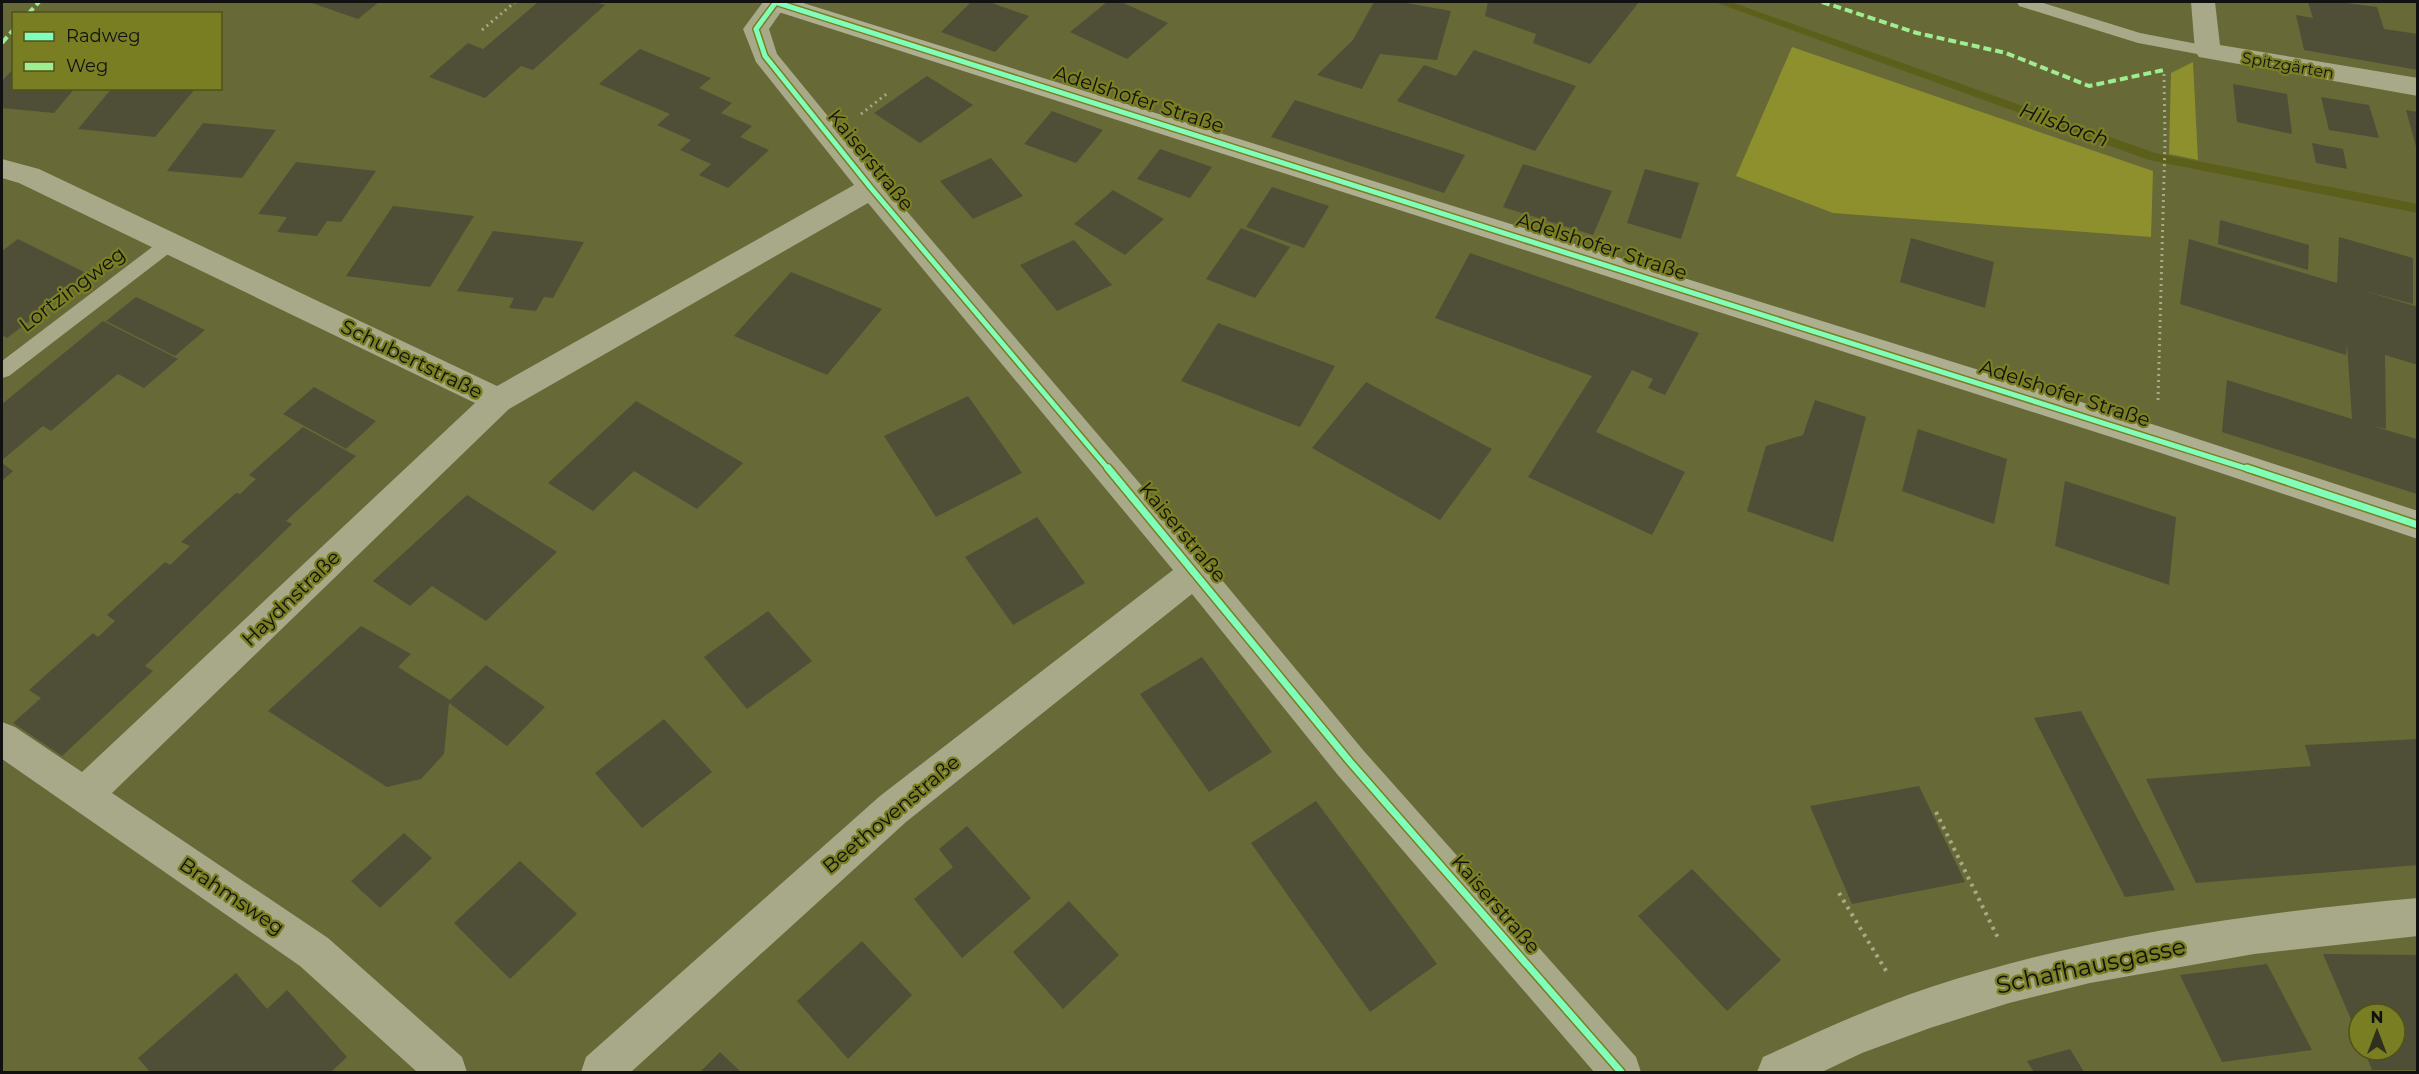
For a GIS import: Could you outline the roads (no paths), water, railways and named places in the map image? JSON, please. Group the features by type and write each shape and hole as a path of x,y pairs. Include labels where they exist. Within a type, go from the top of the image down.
{"street":[{"name":"Kaiserstraße","path":"776,2 756,29 765,56 871,188 1195,572 1350,762 1621,1072"},
{"name":"Adelshofer Straße","path":"776,2 2158,439 2418,525"},
{"path":"2203,2 2208,51"},
{"name":"Spitzgärten","path":"2208,51 2418,87"},
{"name":"Schubertstraße","path":"2,168 28,176 498,400 871,188"},
{"name":"Haydnstraße","path":"83,796 498,400"},
{"name":"Beethovenstraße","path":"601,1072 893,809 1195,572"},
{"name":"Brahmsweg","path":"2,739 314,952 447,1072"},
{"name":"Schafhausgasse","path":"1778,1072 1822,1049 1978,991 2210,940 2295,928 2418,917"}],"lane":[{"path":"2025,2 2138,38 2208,51"},
{"name":"Lortzingweg","path":"2,371 170,243"}],"waterway":[{"name":"Hilsbach","path":"1721,2 2153,157 2418,209"}]}
